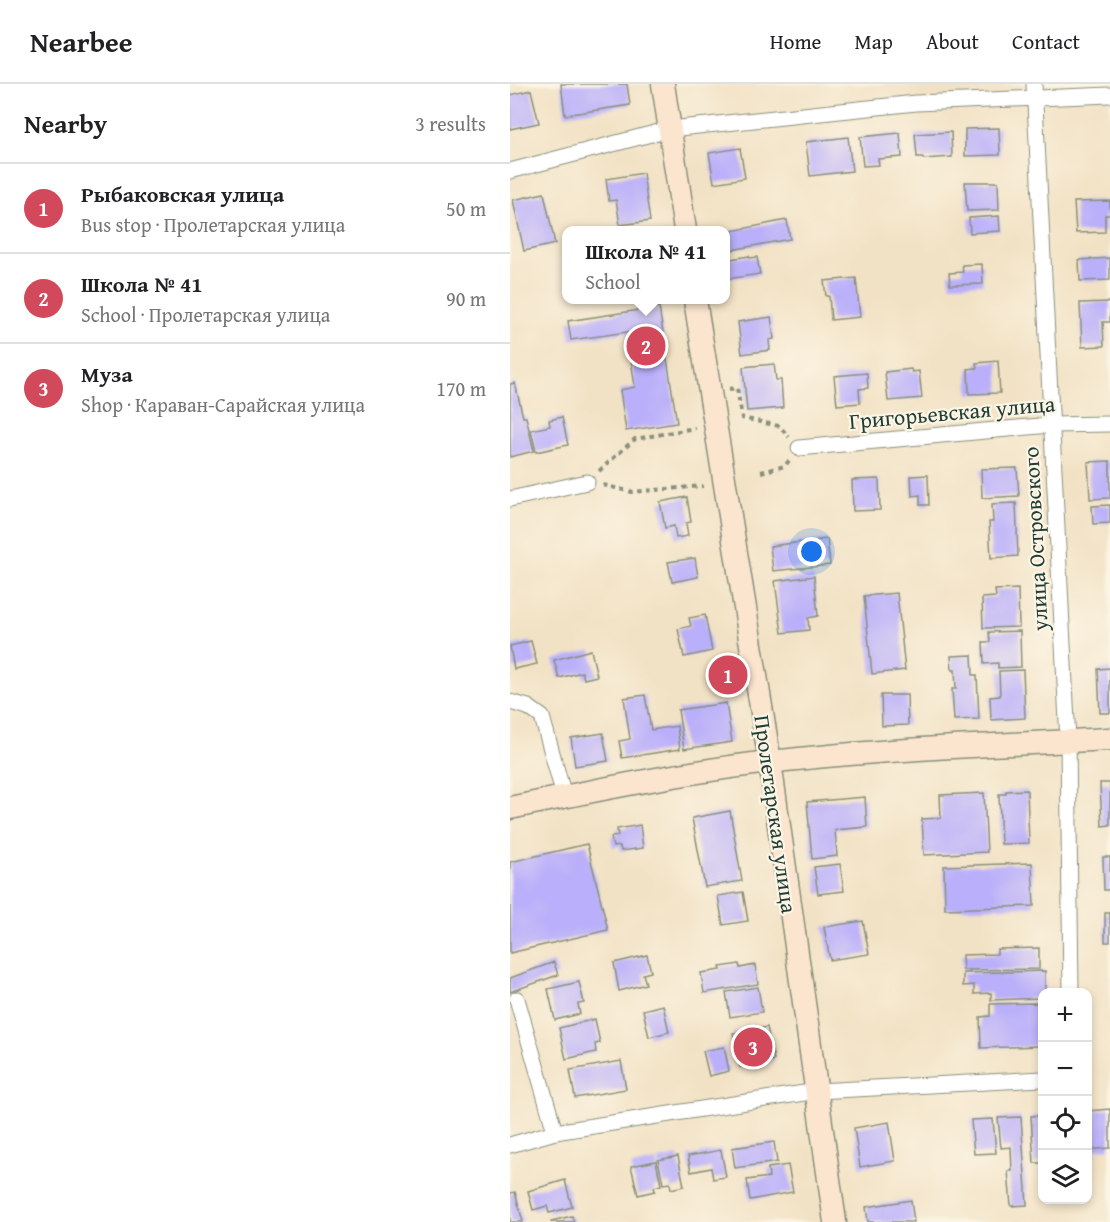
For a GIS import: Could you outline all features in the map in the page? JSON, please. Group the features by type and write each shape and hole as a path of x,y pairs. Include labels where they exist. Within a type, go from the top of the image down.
{"main road":[{"path":"663,84 684,226"},
{"name":"Пролетарская улица","path":"696,304 770,762 835,1222"},
{"path":"510,808 675,776 770,762 850,754 1110,739"}],"street":[{"path":"510,171 670,129 1034,92 1110,95"},
{"name":"улица Островского","path":"1034,92 1068,741 1071,988"},
{"name":"Григорьевская улица","path":"799,448 1052,425 1110,424"},
{"path":"510,499 587,482"},
{"path":"510,702 528,707 542,717 564,796"},
{"path":"517,999 555,1132"},
{"path":"510,1145 555,1132 817,1091 1038,1079"}],"path":[{"path":"761,472 785,466 799,448"},
{"path":"587,482 632,492 703,486"}],"building":[{"path":"561,84 627,84 630,105 565,115"},
{"path":"531,90 539,123 510,129 510,95"},
{"path":"999,128 1000,155 965,156 965,129"},
{"path":"951,132 952,157 923,159 917,157 915,134"},
{"path":"900,133 902,157 878,159 879,165 863,166 860,137"},
{"path":"848,137 852,171 810,176 806,142"},
{"path":"740,148 745,178 714,183 709,153"},
{"path":"643,173 650,221 620,225 616,200 609,201 606,179"},
{"path":"965,182 998,182 999,210 967,211"},
{"path":"544,193 555,244 524,251 513,200"},
{"path":"1110,201 1110,215 1105,215 1105,232 1076,233 1074,202"},
{"path":"999,216 1000,231 970,233 969,218"},
{"path":"787,220 790,239 730,250 730,231"},
{"path":"757,257 760,274 730,279 731,259"},
{"path":"1110,258 1110,280 1080,281 1079,260"},
{"path":"982,264 983,284 950,285 949,273 963,272 962,265"},
{"path":"856,278 860,317 831,320 829,296 826,296 824,281"},
{"path":"1110,302 1110,322 1103,322 1104,346 1082,347 1080,303"},
{"path":"659,307 677,423 626,431 620,390 635,387 627,332 571,340 568,321"},
{"path":"771,317 774,339 769,340 770,350 742,354 738,322"},
{"path":"998,361 1000,393 969,394 968,369 977,368 976,363"},
{"path":"774,364 776,380 781,380 783,408 747,411 743,367"},
{"path":"911,369 912,372 919,371 922,398 888,401 885,372"},
{"path":"867,373 868,388 859,389 860,403 837,405 834,376"},
{"path":"515,383 534,451 510,457 510,384"},
{"path":"562,417 568,445 536,452 531,430 550,426 549,420"},
{"path":"1110,461 1110,498 1090,499 1088,462"},
{"path":"1017,468 1019,496 982,498 981,469"},
{"path":"928,475 929,505 920,505 920,495 912,496 911,476"},
{"path":"879,479 880,510 853,511 852,480"},
{"path":"687,497 691,522 686,523 688,536 676,538 674,526 665,528 660,502"},
{"path":"1016,503 1018,556 991,558 989,522 993,522 992,504"},
{"path":"1110,505 1110,523 1093,524 1092,506"},
{"path":"827,539 830,565 773,571 770,546"},
{"path":"695,558 698,577 672,582 668,562"},
{"path":"814,576 818,616 808,618 809,630 782,633 775,581"},
{"path":"1018,589 1019,627 983,628 982,598 996,597 995,590"},
{"path":"897,593 905,670 872,674 864,596"},
{"path":"705,615 712,651 684,657 678,629 691,626 689,618"},
{"path":"1020,631 1021,667 998,668 998,663 984,664 983,642 990,642 989,632"},
{"path":"531,641 537,664 514,669 510,646"},
{"path":"591,650 597,676 584,679 582,672 559,678 554,660"},
{"path":"972,655 973,675 977,675 979,719 954,720 952,689 956,689 955,670 952,670 951,656"},
{"path":"1110,668 1110,713 1100,713 1098,669"},
{"path":"1023,670 1025,718 991,720 990,697 1000,696 999,671"},
{"path":"645,695 651,730 677,726 680,749 622,758 619,741 630,739 624,698"},
{"path":"881,695 907,695 908,725 882,726"},
{"path":"726,703 732,742 684,749 678,710"},
{"path":"603,733 608,761 575,766 571,738"},
{"path":"1100,783 1110,783 1110,825 1102,826"},
{"path":"1027,790 1029,843 1001,844 999,794 1006,794 1006,791"},
{"path":"984,793 987,852 924,855 922,819 941,818 940,795"},
{"path":"865,797 867,827 835,830 837,856 812,859 807,802"},
{"path":"730,811 742,881 705,887 692,818"},
{"path":"640,825 643,848 621,851 620,846 613,847 611,837 618,836 617,829"},
{"path":"587,844 608,930 510,953 510,862"},
{"path":"1103,857 1110,857 1110,890 1104,890"},
{"path":"1032,863 1034,906 945,909 944,866"},
{"path":"840,864 844,891 818,894 814,867"},
{"path":"743,892 748,921 723,925 718,896"},
{"path":"1105,913 1110,913 1110,942 1105,942"},
{"path":"863,921 869,954 830,960 824,927"},
{"path":"1039,948 1039,969 963,970 962,955 997,954 997,949"},
{"path":"647,955 651,972 643,974 646,984 619,991 614,963"},
{"path":"554,962 558,975 510,992 510,978"},
{"path":"739,964 740,968 755,965 758,984 704,993 701,973"},
{"path":"1045,971 1045,988 1038,988 1038,998 991,1000 991,993 974,994 974,985 963,986 963,973"},
{"path":"579,982 584,1003 578,1004 580,1014 555,1020 548,989"},
{"path":"758,987 762,1012 730,1017 726,992"},
{"path":"1038,1003 1038,1046 981,1048 980,1017 990,1016 990,1004"},
{"path":"663,1005 669,1032 649,1037 643,1010"},
{"path":"595,1019 600,1043 595,1044 596,1052 566,1059 559,1028"},
{"path":"767,1027 774,1060 740,1067 733,1033"},
{"path":"724,1047 729,1071 709,1076 703,1051"},
{"path":"621,1061 626,1089 575,1098 570,1070"},
{"path":"1110,1109 1110,1148 1092,1150 1092,1111"},
{"path":"1038,1115 1038,1163 1034,1163 1031,1116"},
{"path":"1021,1117 1027,1205 1011,1206 1008,1171 1012,1171 1011,1147 1001,1148 998,1118"},
{"path":"993,1119 996,1153 974,1154 971,1120"},
{"path":"889,1122 895,1161 860,1167 854,1128"},
{"path":"774,1142 777,1162 735,1168 732,1148"},
{"path":"721,1150 726,1177 713,1179 711,1168 691,1172 688,1156"},
{"path":"678,1156 684,1186 671,1189 670,1183 663,1184 658,1160"},
{"path":"656,1161 661,1185 654,1187 655,1191 638,1195 631,1166"},
{"path":"788,1165 793,1192 750,1200 747,1180 769,1177 768,1168"},
{"path":"565,1180 572,1207 549,1213 547,1206 533,1210 528,1191"},
{"path":"515,1192 523,1222 510,1222 510,1193"},
{"path":"911,1200 914,1222 868,1222 866,1207"},
{"path":"572,1216 574,1222 551,1222 551,1221"}],"place":[{"name":"Школа № 41","path":"646,346"},
{"name":"Рыбаковская улица","path":"728,675"},
{"name":"Муза","path":"753,1047"}]}
